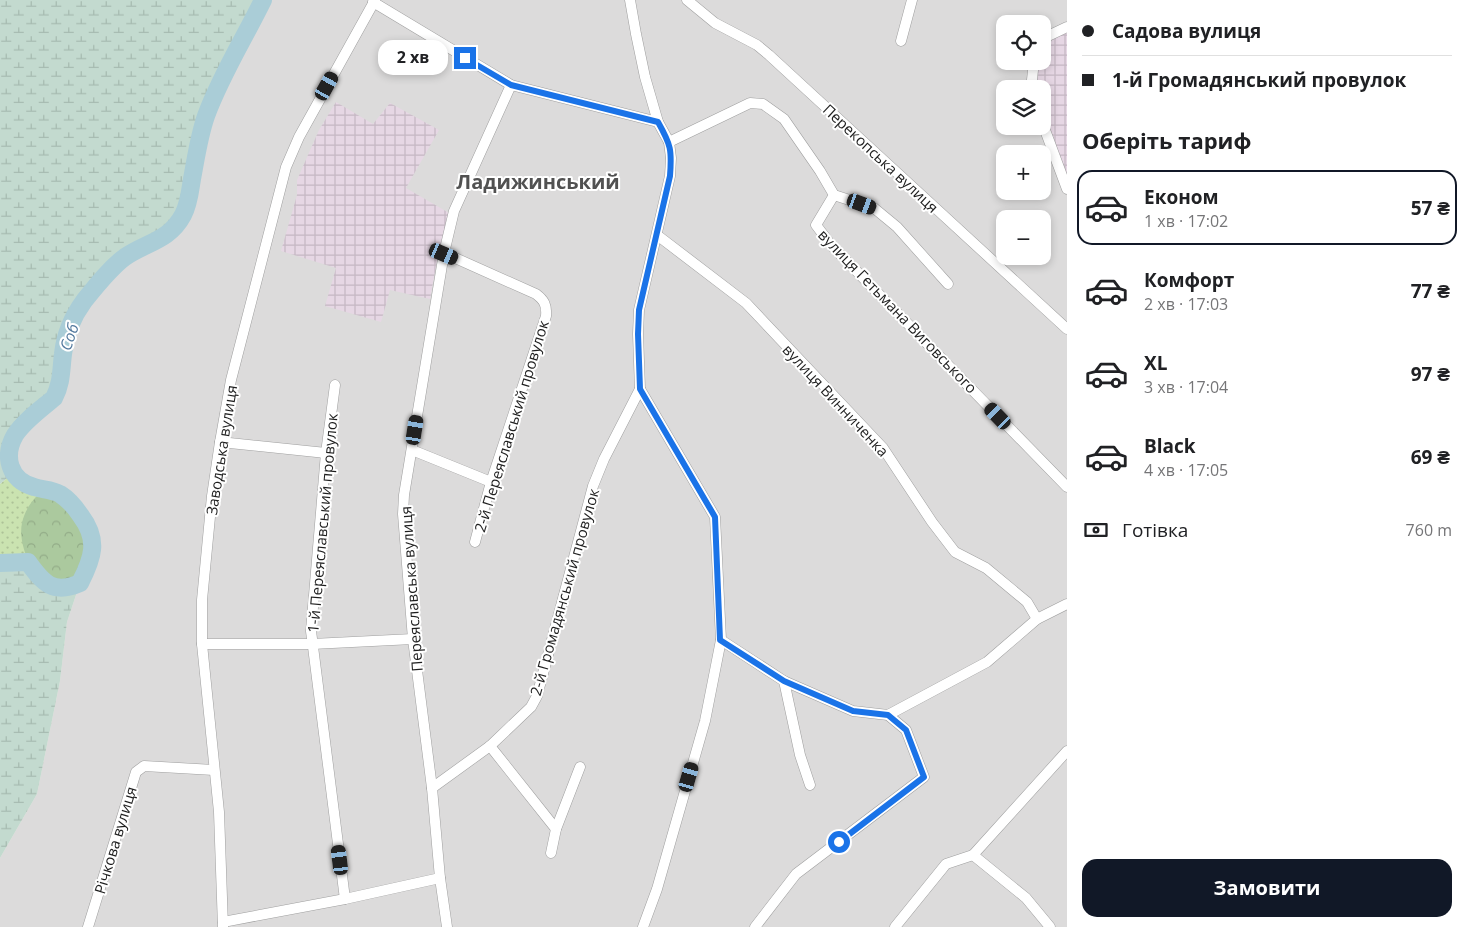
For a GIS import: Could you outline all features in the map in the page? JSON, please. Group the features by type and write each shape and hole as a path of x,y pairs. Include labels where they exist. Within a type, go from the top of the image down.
{"street":[{"path":"630,0 640,54 658,122 669,142 671,158 670,176 639,310 640,389 715,517 720,640 705,721 657,889 643,927"},
{"name":"Перекопська вулиця","path":"687,0 715,23 763,50 1067,329"},
{"path":"901,41 912,0"},
{"path":"374,1 511,85 658,122"},
{"name":"Заводська вулиця","path":"223,925 219,812 202,644 202,600 212,496 220,442 232,380 286,166 299,137 374,1"},
{"path":"1051,35 1067,27"},
{"name":"Переяславська вулиця","path":"447,927 413,639 404,495 444,254 454,211 511,85"},
{"path":"669,142 750,102 763,104 784,119 834,195 874,208 882,214 897,227 948,284"},
{"path":"1047,135 1067,189"},
{"name":"вулиця Гетьмана Виговського","path":"834,195 816,225 831,245 1067,487"},
{"name":"вулиця Винниченка","path":"657,235 746,303 883,448 932,522 955,552 986,568 1026,602 1037,619"},
{"name":"2-й Переяславський провулок","path":"444,254 536,294 543,299 546,308 546,316 491,482 474,542"},
{"name":"1-й Переяславський провулок","path":"334,385 326,453 311,631 345,899"},
{"name":"2-й Громадянський провулок","path":"432,788 490,746 531,707 536,696 593,486 604,459 640,389"},
{"path":"220,442 326,453"},
{"path":"412,450 491,482"},
{"path":"888,715 987,662 1037,619 1067,605"},
{"path":"202,644 312,644 413,639"},
{"path":"720,640 784,681 853,711 888,715 906,730 924,777 796,874 755,927"},
{"path":"784,681 800,754 810,785"},
{"path":"490,746 556,829"},
{"path":"895,927 946,864 973,855 1067,751"},
{"name":"Річкова вулиця","path":"88,927 136,772 144,766 214,770"},
{"path":"551,852 556,829 580,767"},
{"path":"973,855 1026,898 1050,927"},
{"path":"223,925 440,878"}],"shaded area":[{"path":"263,0 1067,0 1067,927 0,927 0,858 37,794 60,681 67,622 80,583 89,565 46,488 34,487 12,474 9,461 12,442 20,429 54,398 57,391 65,341 82,304 123,258 183,215 188,200 200,137 220,81"},
{"path":"1067,30 1067,180 1051,135 1051,80 1035,80 1036,70 1051,70 1051,37"},
{"path":"336,102 373,124 390,103 439,130 406,188 449,213 439,250 430,299 390,290 381,322 325,306 336,268 281,251 297,195 297,180 319,130"}],"green space":[{"path":"0,0 263,0 206,116 201,131 188,202 183,215 177,224 164,236 119,261 84,301 70,326 57,392 54,398 15,435 10,454 12,474 0,484"},
{"path":"12,474 28,484 46,488 38,494 22,535 28,562 0,563 0,484"},
{"path":"46,488 62,497 78,511 89,527 92,536 91,556 80,583 61,589 52,587 36,573 25,553 22,542 21,532 25,513 34,499"},
{"path":"28,562 49,585 63,588 80,583 67,622 60,681 37,794 0,858 0,563"}],"waterway":[{"name":"Соб","path":"0,563 28,562 49,585 63,588 80,583 85,574 92,549 92,541 87,525 66,498 53,491 26,484 19,479 14,473 9,459 11,443 23,425 54,398 60,381 64,347 68,333 73,319 84,301 119,261 164,236 177,224 183,215 188,202 201,131 206,116 263,0"}],"district":[{"name":"Ладижинський","path":"538,181"}],"route":[{"path":"465,58 511,85 658,122 669,142 671,158 670,176 639,310 640,389 715,517 720,640 784,681 853,711 888,715 906,730 924,777 839,842"}]}
